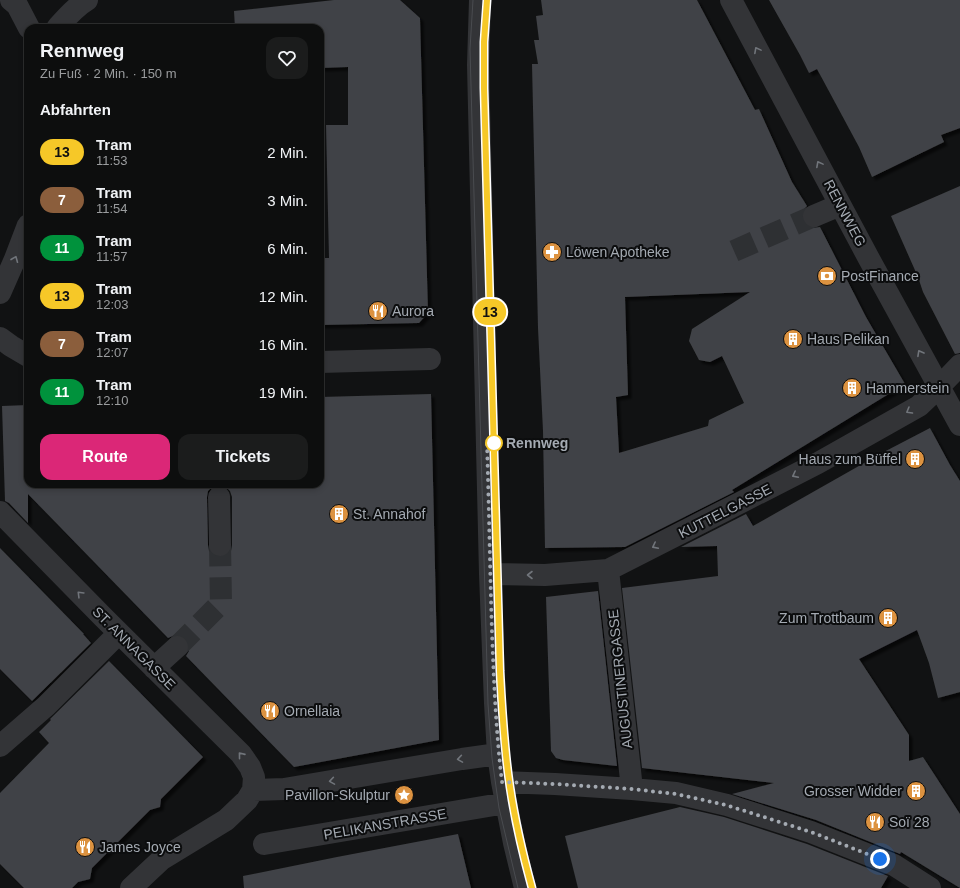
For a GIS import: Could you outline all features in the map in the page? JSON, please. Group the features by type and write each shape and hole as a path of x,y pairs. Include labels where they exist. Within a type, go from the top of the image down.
{"street":[{"path":"11,0 17,5 27,24"},
{"path":"60,24 65,18 87,0"},
{"path":"480,0 478,65 490,574 495,704 498,754 502,782 514,843 525,888"},
{"name":"RENNWEG","path":"731,0 840,205 960,425"},
{"path":"814,216 840,205"},
{"path":"0,293 24,235"},
{"path":"0,338 24,354"},
{"path":"324,362 430,359"},
{"name":"KUTTELGASSE","path":"490,574 545,575 608,570 818,464 919,406 960,365"},
{"path":"219,497 220,545"},
{"name":"ST. ANNAGASSE","path":"0,512 241,754 250,767 254,777 253,790"},
{"name":"AUGUSTINERGASSE","path":"608,570 632,789"},
{"path":"0,746 46,706 119,633"},
{"path":"154,668 177,647"},
{"path":"131,888 162,859 226,820 247,800 253,790 284,789 498,754"},
{"path":"502,782 632,789 676,794 726,805 811,832 894,865 930,888"},
{"name":"PELIKANSTRASSE","path":"264,844 506,803"}],"building":[{"path":"334,0 400,0 420,18 428,313 419,323 324,325 324,258 329,258 326,125 348,125 348,67 324,68 324,24 235,24 234,11"},
{"path":"541,0 697,0 755,110 759,109 792,182 807,206 802,214 803,221 807,226 812,228 820,227 866,317 905,384 732,490 734,492 625,547 545,548 532,64 538,64 534,40 539,40 536,16 543,15","holes":["750,292 692,329 689,341 699,360 710,362 722,356 744,403 709,420 708,426 619,453 616,397 628,395 625,297"]},
{"path":"769,0 960,0 960,128 941,135 944,142 872,177 859,147 817,69 809,73"},
{"path":"960,186 960,353 955,354 923,292 918,277 891,216"},
{"path":"431,394 439,740 294,767 186,656 189,651 189,645 186,638 181,635 175,635 168,638 28,494 28,523 9,503 5,501 2,406 24,405 24,488 211,488 208,491 207,497 208,545 209,551 214,556 221,557 226,556 231,551 232,545 232,497 227,488 324,488 324,397"},
{"path":"930,428 960,481 960,692 938,698 929,663 917,630 859,659 909,735 909,761 923,757 960,814 960,888 901,852 900,854 816,820 732,794 774,783 642,768 622,588 718,576 717,546 681,547 746,514 753,526 880,454"},
{"path":"0,548 91,643 32,701 0,669"},
{"path":"598,591 617,766 563,760 556,758 551,751 546,597"},
{"path":"109,661 203,757 161,799 160,807 150,810 92,868 90,879 78,882 72,888 24,888 0,864 0,793 49,743 39,732 51,720 50,719"},
{"path":"680,807 724,817 807,844 888,876 881,888 578,888 565,836"},
{"path":"458,834 471,888 244,888 243,876"}],"tunnel":[{"path":"734,251 814,216"},
{"path":"177,647 221,603 220,545"}],"tram line":[{"path":"473,0 470,49 488,704 492,758 499,808 518,888"},
{"path":"487,0 485,88 502,715 514,812 532,888"},
{"name":"13","path":"487,0 484,42 484,88 500,671 507,769 532,888"}],"place":[{"name":"Löwen Apotheke","path":"552,252"},
{"name":"PostFinance","path":"827,276"},
{"name":"Aurora","path":"378,311"},
{"name":"Haus Pelikan","path":"793,339"},
{"name":"Hammerstein","path":"852,388"},
{"name":"Rennweg","path":"494,443"},
{"name":"Haus zum Büffel","path":"915,459"},
{"name":"St. Annahof","path":"339,514"},
{"name":"Zum Trottbaum","path":"888,618"},
{"name":"Ornellaia","path":"270,711"},
{"name":"Grosser Widder","path":"916,791"},
{"name":"Pavillon-Skulptur","path":"404,795"},
{"name":"Soï 28","path":"875,822"},
{"name":"James Joyce","path":"85,847"}],"route":[{"path":"494,443 487,444 490,574 495,704 498,754 502,782 632,789 676,794 726,805 811,832 880,859"}]}
